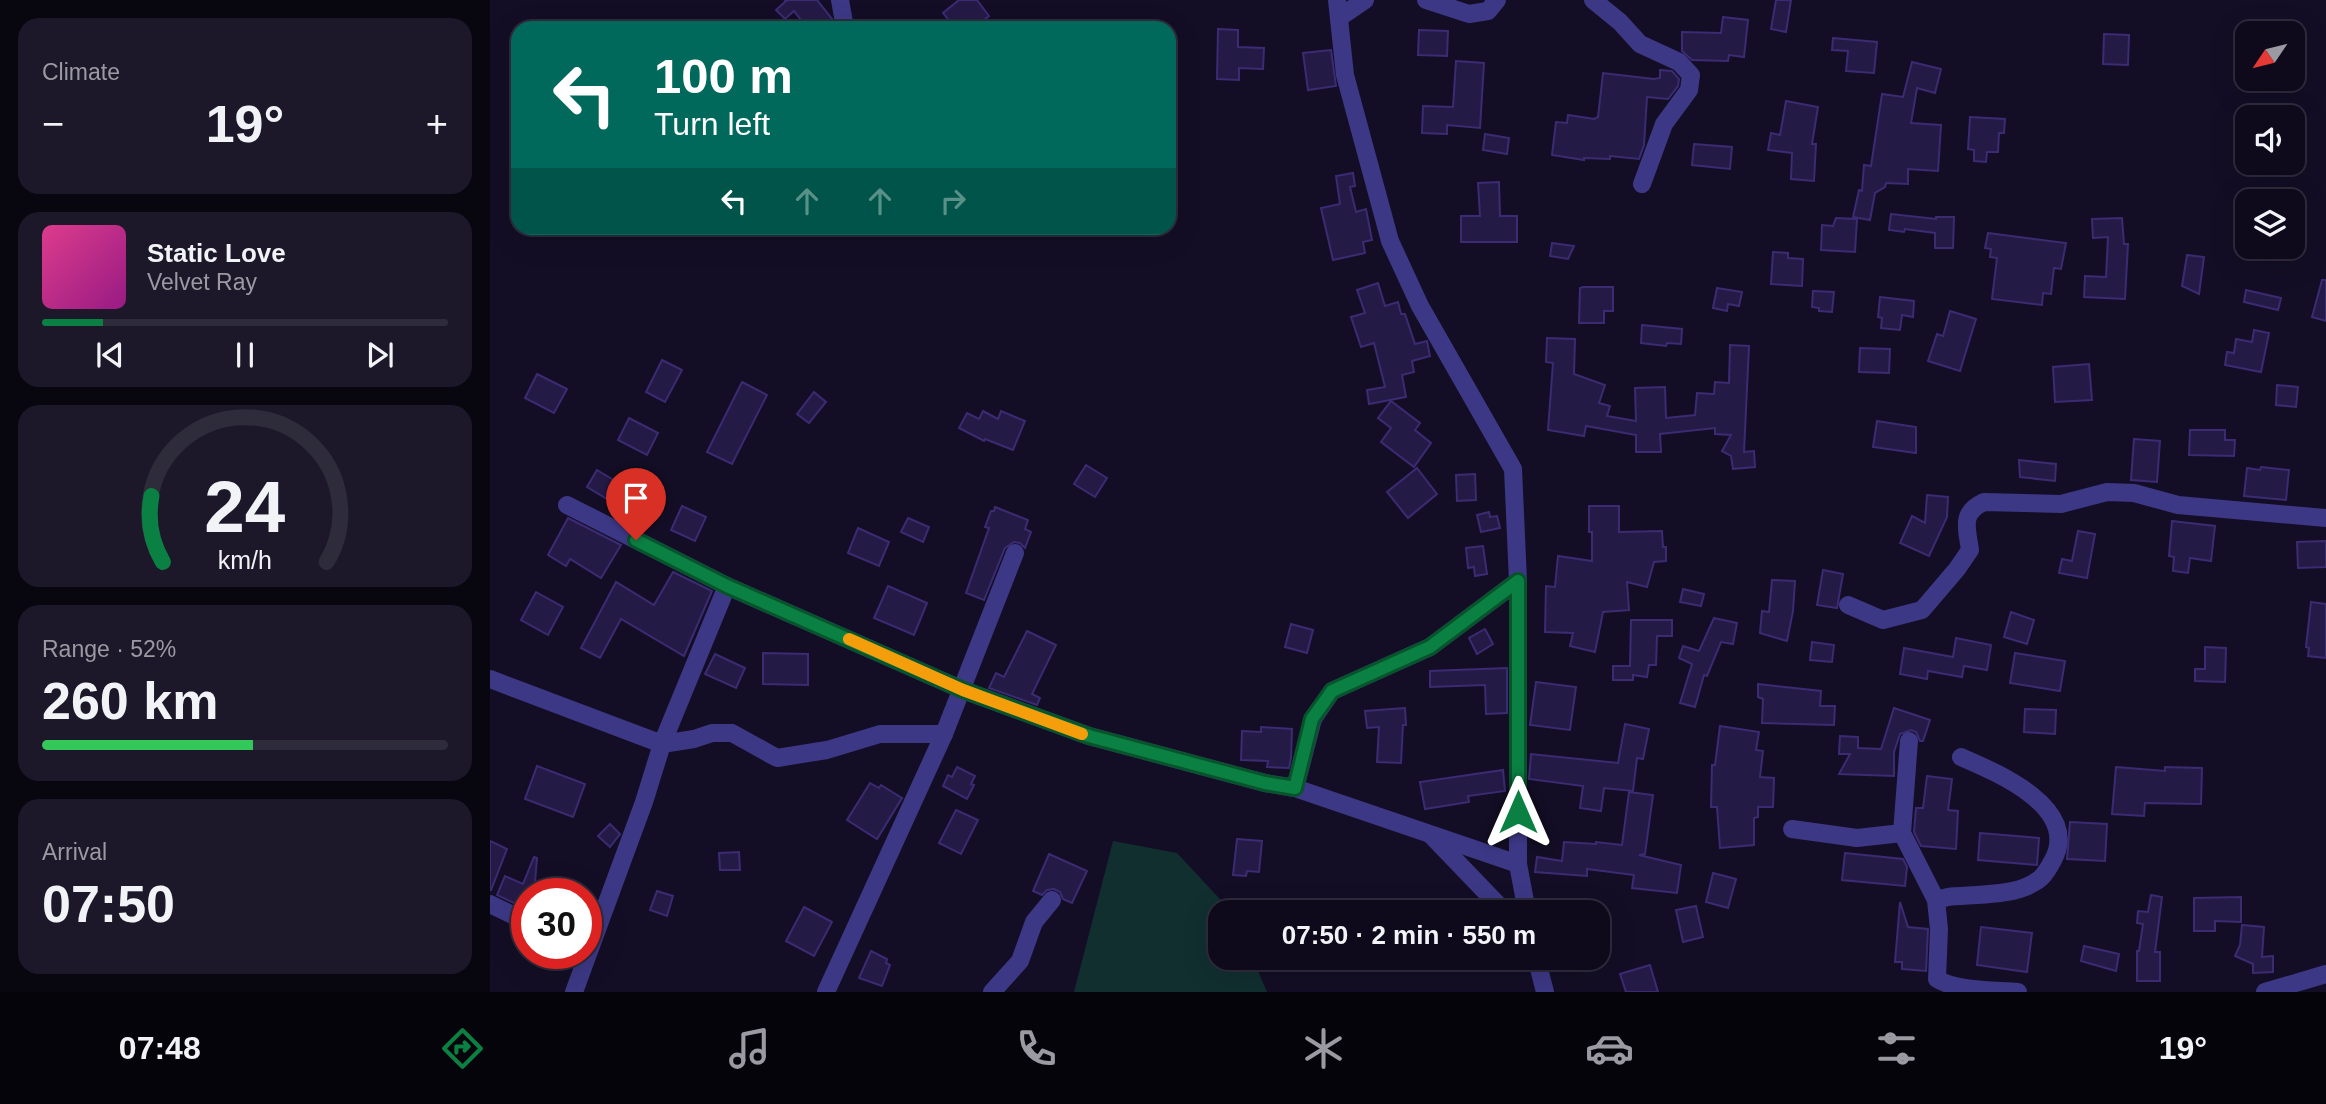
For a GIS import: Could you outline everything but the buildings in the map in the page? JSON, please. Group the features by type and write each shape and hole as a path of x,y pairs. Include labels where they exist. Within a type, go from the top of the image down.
{"street":[{"path":"840,0 844,21"},
{"path":"1365,0 1338,8 1345,75 1390,241 1420,306 1513,469 1518,581 1518,864 1525,900"},
{"path":"1426,0 1469,14 1488,11 1497,0"},
{"path":"1593,0 1620,22 1640,44 1679,62 1691,75 1689,90 1664,124 1642,184"},
{"path":"1848,605 1883,620 1922,610 1970,550 1966,520 1973,507 1984,502 2061,504 2107,492 2134,493 2178,505 2326,518"},
{"path":"567,505 727,586 963,690 1089,736 1254,780 1295,788 1518,864"},
{"path":"826,992 963,690 1015,553"},
{"path":"1295,788 1312,719 1332,691 1430,647 1518,581"},
{"path":"602,913 644,802 662,744 727,586"},
{"path":"490,679 662,744 712,733 732,733 776,758 827,750 880,734 944,734"},
{"path":"1909,741 1902,833 1936,900 1939,929 1937,979 1944,984 1955,986 2018,992"},
{"path":"1936,900 2020,890 2043,878 2057,853 2058,827 2035,796 1997,772 1961,757"},
{"path":"1792,829 1857,838 1902,833"},
{"path":"1430,834 1493,900"},
{"path":"992,992 1020,961 1034,922 1052,900"},
{"path":"490,904 511,914"},
{"path":"574,992 581,969"},
{"path":"1539,970 1545,992"},
{"path":"2265,992 2326,974"}],"green space":[{"path":"1113,841 1177,853 1221,900 1208,900 1208,970 1258,970 1267,992 1074,992"}],"slow traffic":[{"path":"849,639 963,690 1082,734"}],"route":[{"path":"636,540 727,586 963,690 1089,736 1219,772 1295,788 1312,719 1332,691 1430,647 1518,581 1518,812"}]}
